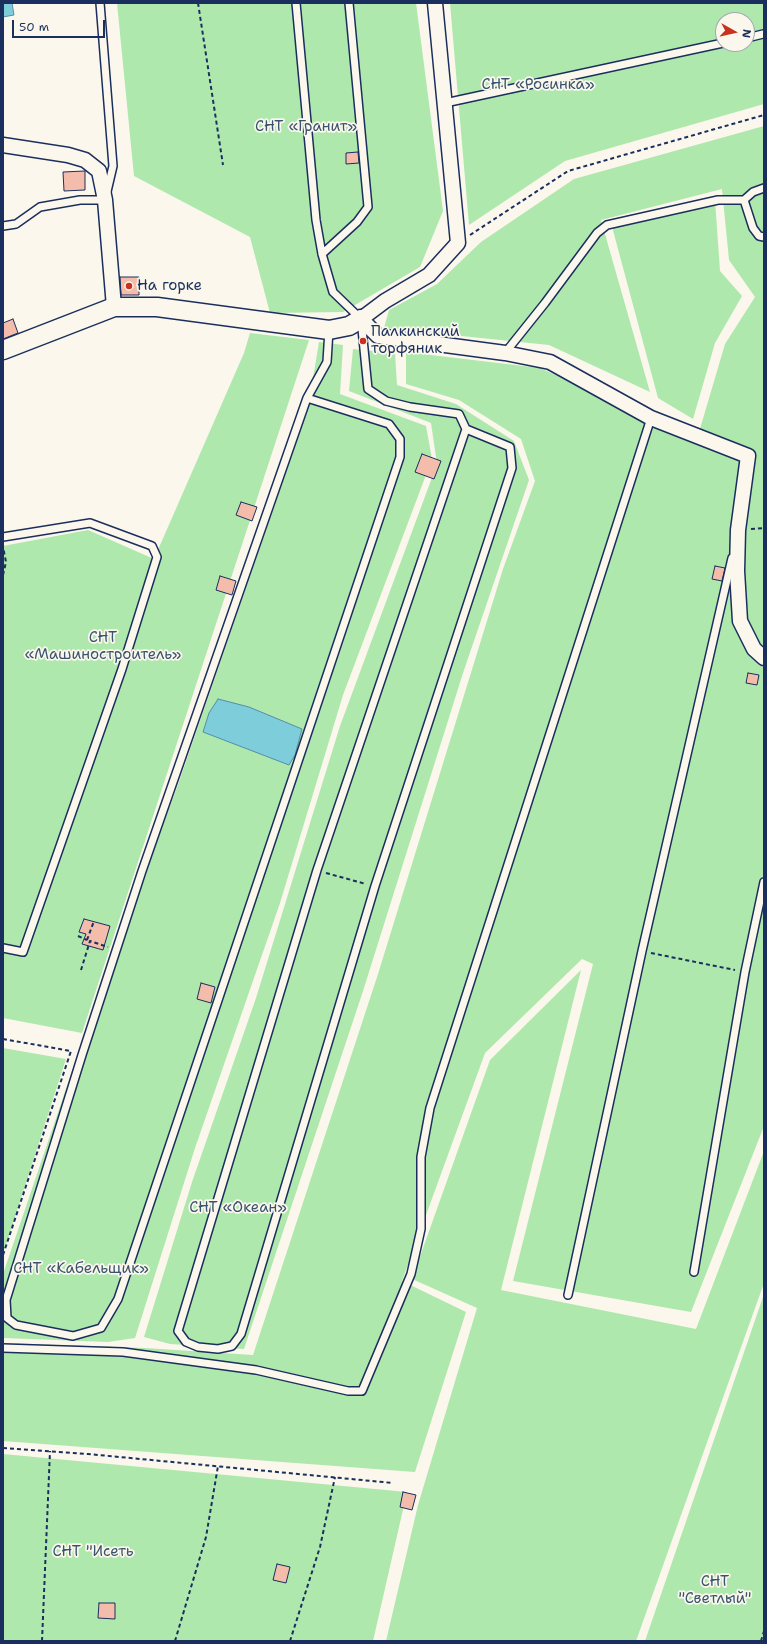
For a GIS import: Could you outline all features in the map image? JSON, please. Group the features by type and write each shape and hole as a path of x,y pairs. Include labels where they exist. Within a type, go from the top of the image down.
{"street":[{"path":"3,350 114,307 156,307 329,330 349,326 385,301 428,275 458,243 435,3"},
{"path":"3,145 68,155 85,160 100,171 105,200 114,307"},
{"path":"361,319 378,336 505,353 550,362 651,418 748,456 738,530 737,571 740,621 754,649 764,658"}],"lane":[{"path":"3,226 16,224 40,207 80,200 105,200 113,166 100,3"},
{"path":"296,3 316,220 322,254 333,292 361,319 368,388 386,401 410,407 459,414 466,429 510,447 512,468 375,886 241,1334 232,1346 218,1349 198,1347 186,1342 178,1331 317,870 466,429"},
{"path":"322,254 357,222 368,207 349,3"},
{"path":"445,103 715,45"},
{"path":"505,353 545,303 597,233 607,225 718,200 744,200 753,192 764,188"},
{"path":"744,200 753,228 759,236 764,237"},
{"path":"307,398 389,424 400,439 400,457 118,1299 101,1328 73,1336 16,1325 7,1318 6,1300 82,1055 142,870 307,398 328,362 329,330"},
{"path":"3,1348 123,1352 256,1370 348,1391 362,1391 411,1274 421,1229 420,1157 430,1108 651,418"},
{"path":"3,538 90,523 152,546 157,557 122,669 23,952 3,948"},
{"path":"568,1295 642,951 738,530"},
{"path":"694,1272 745,972 764,882"}],"path":[{"path":"198,3 223,164"},
{"path":"458,243 568,171 764,115"},
{"path":"3,545 6,562 3,575"},
{"path":"317,870 375,886"},
{"path":"80,970 94,921"},
{"path":"78,936 111,948"},
{"path":"642,951 745,972"},
{"path":"3,1039 71,1052 3,1255"},
{"path":"3,1448 218,1466 393,1483"},
{"path":"42,1641 50,1451"},
{"path":"175,1641 206,1537 218,1466"},
{"path":"290,1641 320,1547 335,1477"},
{"path":"761,1641 764,1631"}],"green space":[{"name":"СНТ «Гранит»","path":"117,3 416,3 443,211 420,267 343,312 270,313 250,237 134,176"},
{"name":"СНТ «Росинка»","path":"450,3 764,3 764,104 565,161 469,225"},
{"path":"764,126 764,1126 691,1312 513,1281 593,964 582,959 485,1053 402,1281 466,1312 415,1472 3,1441 3,1343 145,1348 253,1355 378,974 503,569 535,481 521,439 459,400 406,384 406,352 540,368 697,439 725,344 755,297 729,260 722,189 601,220 650,392 549,345 384,328 389,310 437,284 481,242 574,179"},
{"path":"715,200 720,271 742,296 715,343 693,419 658,398 611,223"},
{"name":"СНТ «Машиностроитель»","path":"250,333 309,340 82,1033 3,1018 3,546 88,530 154,559 244,353"},
{"name":"СНТ «Кабельщик»","path":"319,342 343,345 340,394 426,426 432,459 343,695 280,903 195,1148 135,1338 108,1342 3,1338 3,1274 104,977 175,793 308,409"},
{"name":"СНТ «Океан»","path":"353,349 395,353 397,385 456,404 514,441 529,480 463,673 363,991 244,1349 170,1344 144,1337 192,1182 256,998 340,726 437,464 431,423 349,391"},
{"path":"581,970 501,1290 696,1329 764,1151 764,1283 636,1641 386,1641 418,1505 477,1308 412,1279 490,1060"},
{"path":"3,1048 66,1059 3,1254"},
{"name":"СНТ \"Светлый\"","path":"764,1294 764,1641 645,1641"},
{"name":"СНТ \"Исеть","path":"3,1454 407,1492 373,1641 3,1641"}],"water":[{"path":"3,3 12,3 14,15 3,17"},
{"path":"218,699 249,707 302,729 295,755 289,765 203,732 209,713"}],"building":[{"path":"358,152 359,163 346,164 346,153"},
{"path":"85,171 85,190 64,191 63,172"},
{"name":"На горке","path":"120,277 139,277 139,295 121,295"},
{"path":"13,319 18,333 3,339 3,323"},
{"path":"422,454 441,461 434,479 415,472"},
{"path":"241,502 257,507 252,521 236,515"},
{"path":"715,566 725,568 722,581 712,579"},
{"path":"220,576 236,581 232,595 216,590"},
{"path":"748,673 759,675 757,685 746,683"},
{"path":"84,919 110,926 103,950 82,944 86,934 79,932"},
{"path":"201,983 215,987 211,1003 197,999"},
{"path":"403,1492 416,1495 412,1510 400,1507"},
{"path":"277,1564 290,1567 286,1583 273,1580"},
{"path":"99,1603 115,1603 115,1619 98,1618"}],"place":[{"name":"На горке","path":"129,286"},
{"name":"Палкинский торфяник","path":"363,341"}]}
